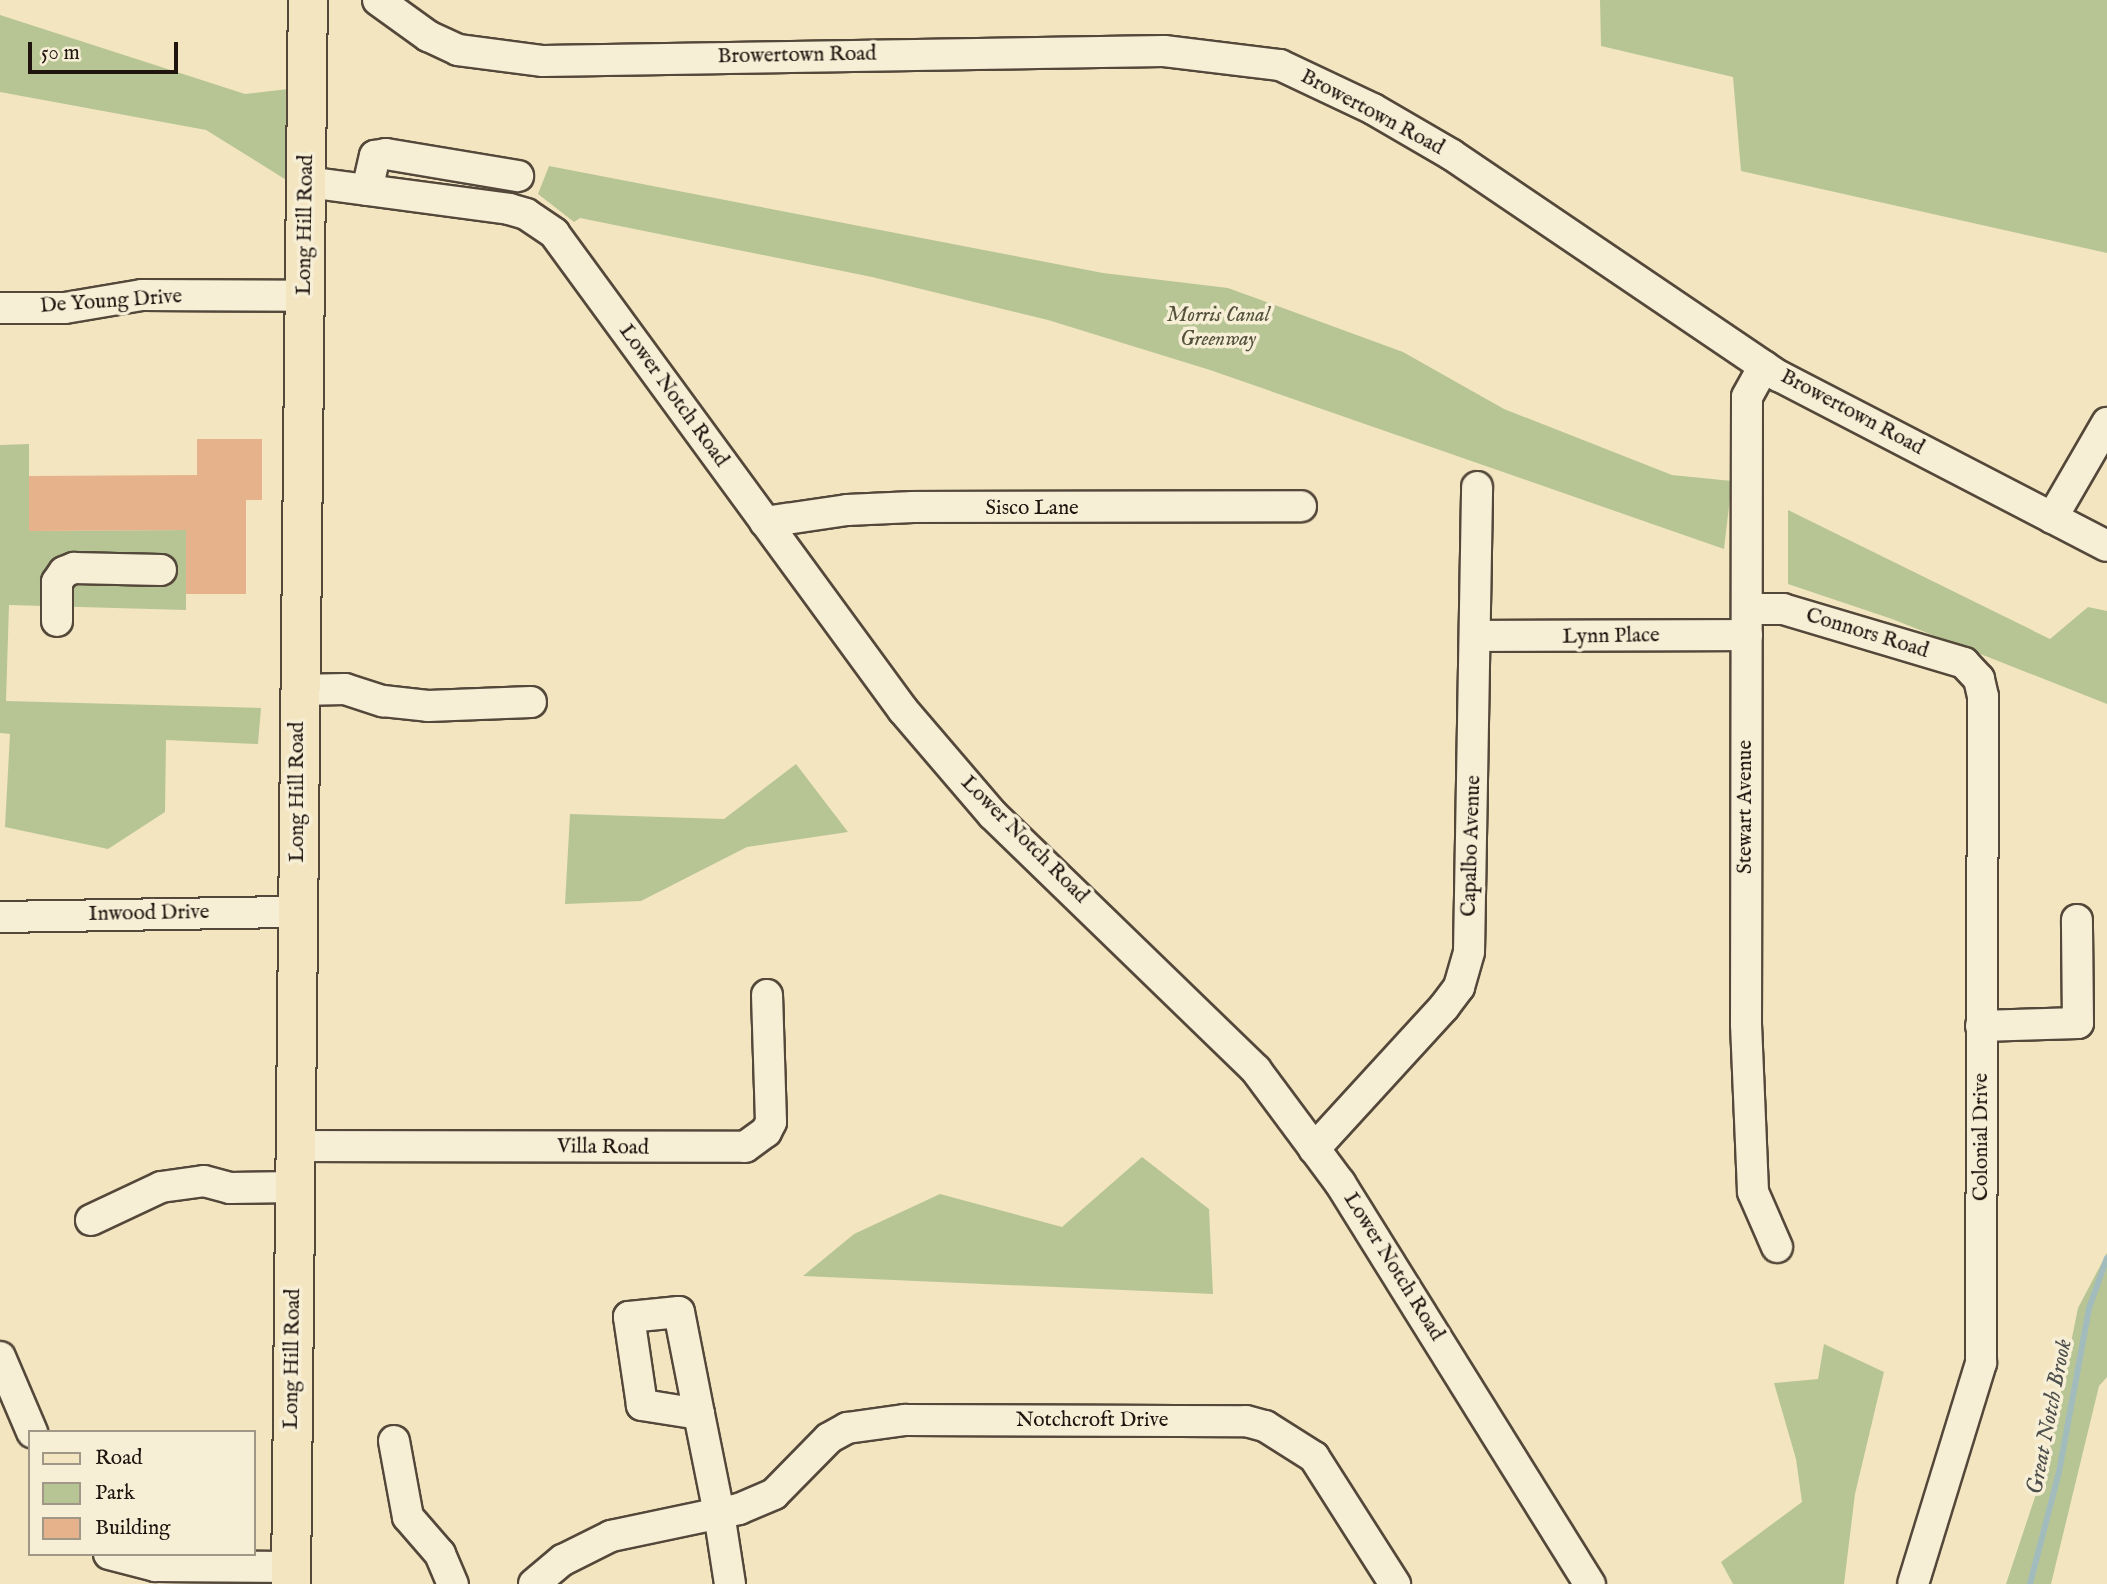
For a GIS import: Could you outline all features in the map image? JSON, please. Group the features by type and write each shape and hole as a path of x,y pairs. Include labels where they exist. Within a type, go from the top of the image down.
{"main road":[{"name":"Long Hill Road","path":"291,1575 299,691 306,296 305,4"}],"street":[{"name":"Browertown Road","path":"378,0 428,36 458,50 543,61 1164,51 1280,65 1373,109 1452,155 1763,366 2107,546"},
{"path":"367,190 375,156 386,154 518,176"},
{"name":"Lower Notch Road","path":"307,182 509,209 526,214 554,233 854,648 993,815 1256,1070 1314,1149 1590,1584"},
{"name":"De Young Drive","path":"0,308 65,307 142,295 306,296"},
{"name":"Stewart Avenue","path":"1763,366 1747,397 1746,1024 1753,1192 1777,1247"},
{"path":"2052,518 2107,423"},
{"name":"Capalbo Avenue","path":"1314,1149 1444,1007 1464,971 1473,857 1477,487"},
{"name":"Sisco Lane","path":"765,522 847,510 913,507 1301,506"},
{"path":"57,621 57,582 64,572 74,568 161,570"},
{"name":"Connors Road","path":"1747,622 1783,609 1964,663 1979,679"},
{"name":"Lynn Place","path":"1476,636 1747,622"},
{"name":"Colonial Drive","path":"1913,1584 1981,1363 1983,697 1979,679"},
{"path":"299,691 345,689 383,701 428,706 531,702"},
{"name":"Inwood Drive","path":"0,917 297,912"},
{"path":"1981,1026 2078,1023 2077,920"},
{"name":"Villa Road","path":"295,1146 745,1147 771,1122 767,995"},
{"path":"91,1220 161,1187 204,1181 230,1188 295,1188"},
{"path":"0,1357 31,1430"},
{"path":"699,1414 729,1511 730,1584"},
{"name":"Notchcroft Drive","path":"534,1584 563,1560 611,1536 729,1511 774,1494 829,1438 864,1423 1246,1421 1283,1434 1314,1457 1395,1584"},
{"path":"394,1441 408,1517 440,1554 453,1584"},
{"path":"117,1556 155,1566 291,1575"}],"green space":[{"path":"1600,0 2107,0 2107,253 1741,171 1733,77 1601,46"},
{"path":"0,15 245,94 297,88 296,186 206,130 0,92"},
{"name":"Morris Canal Greenway","path":"549,166 1103,273 1228,288 1403,352 1504,409 1672,475 1732,481 1724,549 1210,370 1048,320 872,277 580,218 574,222 538,194"},
{"path":"29,444 29,531 186,530 186,610 9,605 6,701 261,708 258,744 166,740 165,812 108,849 5,827 10,734 0,733 0,445"},
{"path":"1788,510 2050,639 2088,607 2107,611 2107,704 1892,619 1788,584"},
{"path":"796,764 848,832 747,847 641,901 565,904 570,814 724,819"},
{"path":"1142,1157 1209,1209 1213,1294 803,1276 854,1234 940,1194 1062,1227"},
{"path":"2107,1253 2107,1377 2099,1386 2051,1584 2006,1584 2047,1461 2078,1308"},
{"path":"1824,1344 1884,1372 1855,1494 1844,1584 1733,1584 1721,1562 1802,1502 1796,1459 1774,1383 1818,1379"}],"building":[{"path":"197,439 262,439 262,500 246,500 246,594 186,594 186,530 29,531 29,476 197,475"}],"waterway":[{"name":"Great Notch Brook","path":"2030,1584 2059,1472 2089,1308 2107,1258"}]}
